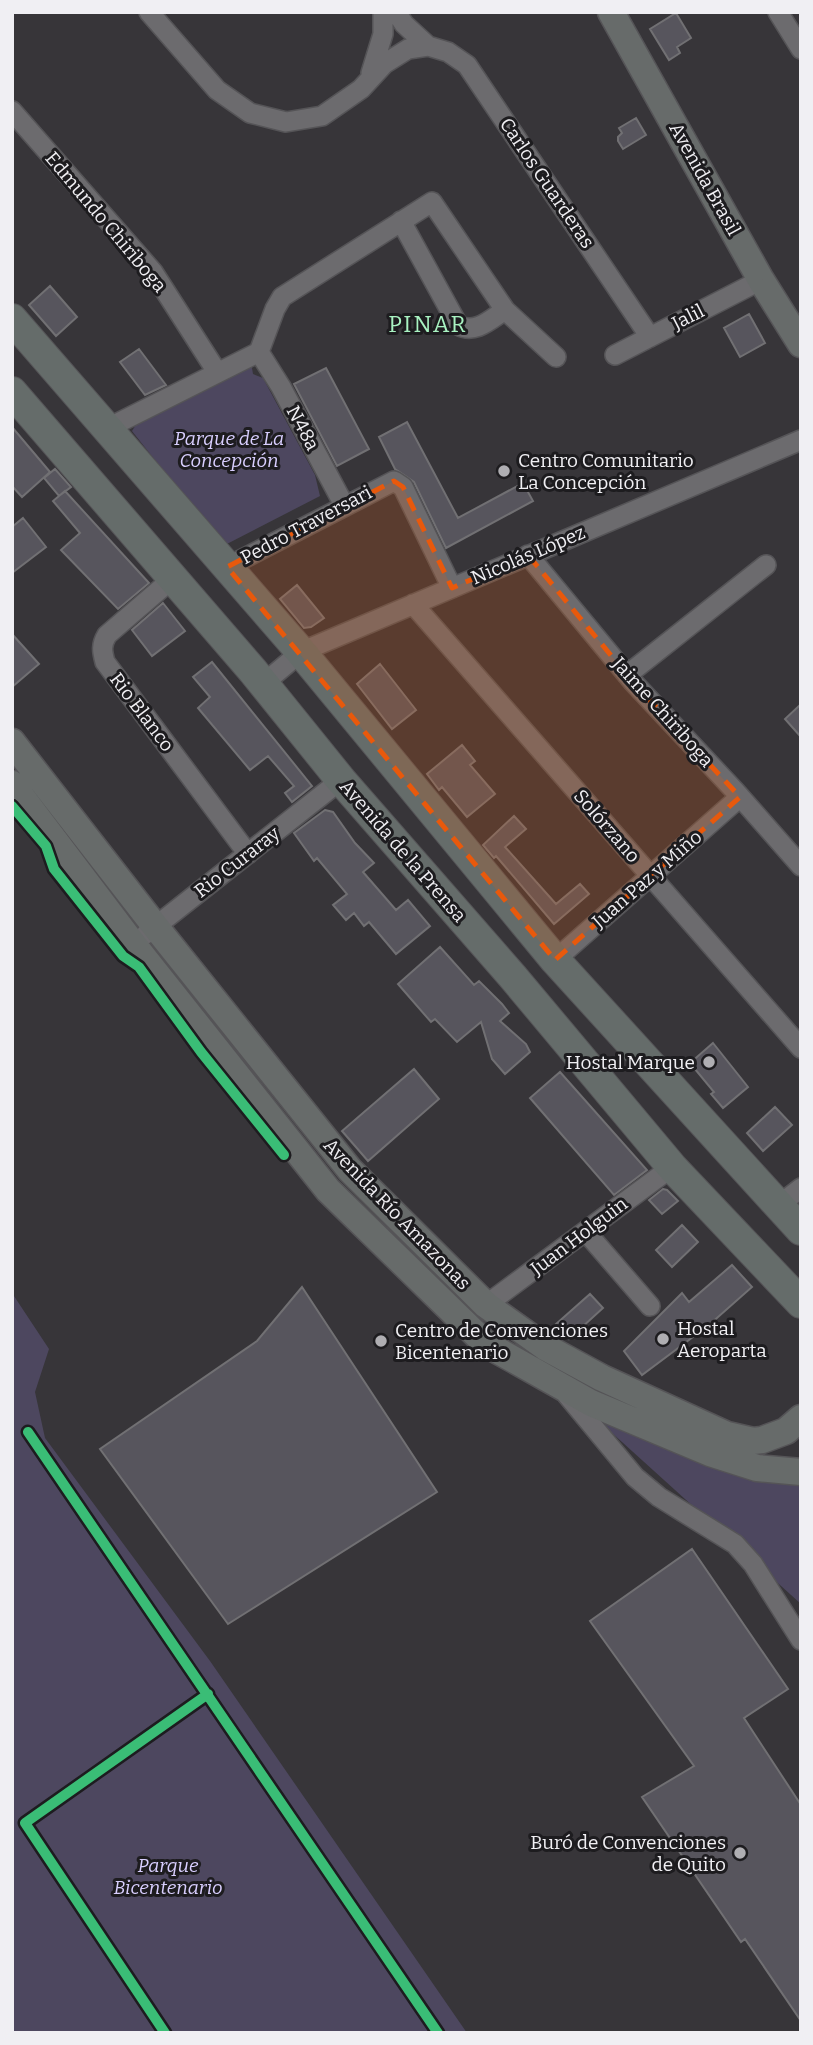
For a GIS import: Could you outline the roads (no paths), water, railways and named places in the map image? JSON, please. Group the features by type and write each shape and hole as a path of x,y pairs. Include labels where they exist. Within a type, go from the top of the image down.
{"main road":[{"name":"Avenida Brasil","path":"611,12 761,280 801,344"},
{"path":"12,320 301,652 555,960 790,1197 801,1230"},
{"name":"Avenida de la Prensa","path":"12,392 263,684 341,780 513,976 672,1167 801,1303"},
{"name":"Avenida Río Amazonas","path":"12,742 350,1170 486,1305 545,1347 590,1372 638,1397 727,1435 753,1441 762,1440 786,1431 801,1418"},
{"name":"Avenida Río Amazonas","path":"12,785 133,944 328,1190 486,1344 591,1403 736,1462 757,1468 801,1472"}],"street":[{"path":"149,12 217,90 250,113 286,122 320,116 361,89 384,64 408,49 428,46"},
{"path":"361,89 375,64 383,34 383,12"},
{"name":"Carlos Guarderas","path":"396,12 404,24 428,46 448,52 467,65 650,337"},
{"path":"778,12 801,48"},
{"name":"Edmundo Chiriboga","path":"12,111 153,272 217,372"},
{"path":"108,428 259,352 275,309 282,298 432,202 505,310 556,357"},
{"path":"401,221 458,325 469,329 476,328 505,310"},
{"name":"Jalil","path":"615,355 761,280"},
{"name":"N48a","path":"259,352 281,387 344,505"},
{"name":"Nicolás López","path":"263,684 301,652 801,439"},
{"name":"Pedro Traversari","path":"227,567 385,483 397,481 403,487 452,588"},
{"name":"Jaime Chiriboga","path":"528,555 627,675 801,866"},
{"path":"627,675 766,565"},
{"name":"Rio Blanco","path":"172,579 107,635 102,646 105,662 248,854"},
{"name":"Solórzano","path":"413,604 801,1048"},
{"name":"Rio Curaray","path":"133,944 341,780"},
{"name":"Juan Paz y Miño","path":"555,960 740,797"},
{"name":"Juan Holguin","path":"486,1305 672,1167"},
{"path":"586,1232 650,1306"},
{"path":"562,1388 635,1477 659,1497 735,1544 753,1564 800,1637"}],"place":[{"name":"Centro Comunitario La Concepción","path":"504,471"},
{"name":"Hostal Marque","path":"709,1062"},
{"name":"Hostal Aeroparta","path":"663,1339"},
{"name":"Centro de Convenciones Bicentenario","path":"381,1341"},
{"name":"Buró de Convenciones de Quito","path":"740,1853"}],"district":[{"name":"PINAR","path":"428,324"}],"park label":[{"name":"Parque de La Concepción","path":"229,449"},
{"name":"Parque Bicentenario","path":"168,1876"}]}
